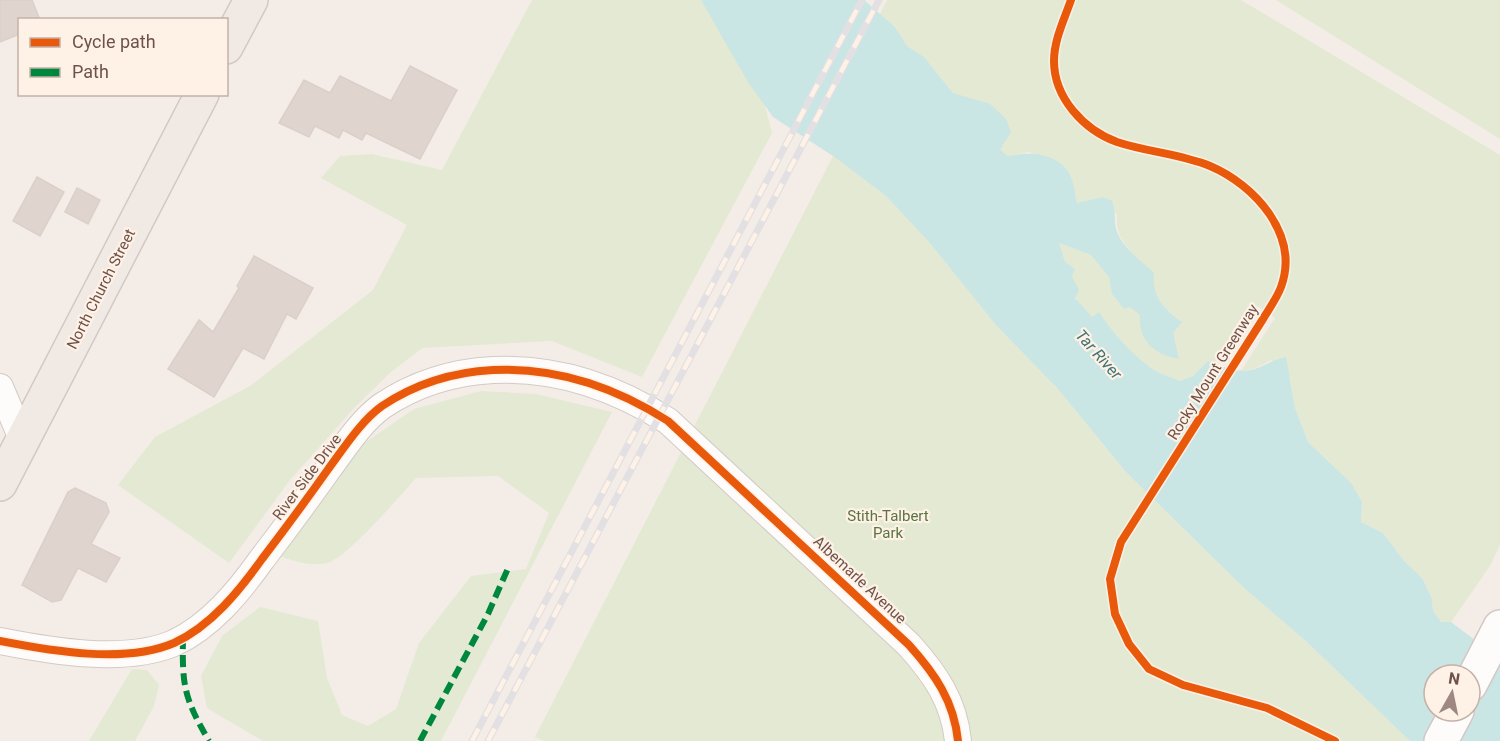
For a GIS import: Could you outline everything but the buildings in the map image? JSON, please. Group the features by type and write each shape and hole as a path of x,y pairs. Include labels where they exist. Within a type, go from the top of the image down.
{"main road":[{"path":"228,43 251,0"},
{"name":"North Church Street","path":"0,484 201,96"},
{"path":"1481,663 1500,627"},
{"path":"1441,741 1451,723"}],"street":[{"name":"River Side Drive","path":"0,641 39,648 129,654 175,642 213,617 245,583 346,445 380,408 408,390 446,377 480,371 523,369 556,373 635,400 668,421 711,459"},
{"path":"0,387 23,441"},
{"name":"Albemarle Avenue","path":"711,459 909,645 936,676 952,707 958,741"}],"green space":[{"path":"532,0 715,0 753,59 772,133 642,377 552,341 422,348 391,372 354,408 290,480 229,563 118,485 155,437 250,386 373,290 407,225 321,178 340,156 372,154 442,170"},
{"path":"887,0 1241,0 1500,155 1500,545 1490,566 1451,622 1441,622 1433,611 1432,599 1422,578 1404,561 1383,533 1361,522 1362,502 1352,484 1308,442 1295,408 1290,378 1271,360 1254,369 1241,371 1275,318 1258,306 1217,366 1208,362 1193,376 1179,381 1146,365 1131,352 1099,312 1092,317 1078,302 1072,289 1075,269 1065,262 1059,243 1091,255 1109,277 1112,294 1124,309 1130,307 1173,333 1181,322 1169,312 1156,295 1153,273 1133,254 1123,240 1117,225 1117,215 1102,197 1077,203 1074,189 1030,152 1008,156 999,150 1005,143 970,99 953,93 924,57 907,46 895,27 880,14"},
{"path":"1276,0 1500,0 1500,139"},
{"name":"Stith-Talbert Park","path":"833,156 886,196 929,242 996,325 1058,389 1126,472 1243,587 1306,641 1410,741 544,741 535,737"},
{"path":"481,391 536,394 612,412 441,741 263,741 207,708 201,676 222,636 260,607 318,621 327,678 342,715 368,726 396,709 419,643 471,576 526,569 549,513 498,476 416,478 373,525 336,559 327,563 308,564 277,555 360,446 414,409"},
{"path":"132,669 147,670 159,685 154,706 135,741 89,741"}],"water":[{"name":"Tar River","path":"701,0 864,0 895,27 907,46 924,57 953,93 990,104 1006,119 1011,132 1000,150 1008,156 1040,155 1061,164 1071,177 1077,203 1102,197 1112,201 1119,236 1127,248 1154,273 1155,289 1160,301 1182,322 1173,333 1179,359 1162,354 1150,345 1142,332 1140,315 1130,307 1124,309 1112,294 1109,277 1091,255 1059,243 1065,262 1075,269 1072,277 1079,290 1075,298 1092,317 1099,312 1124,344 1146,365 1179,381 1193,376 1208,361 1244,371 1286,357 1295,408 1308,442 1352,484 1362,502 1361,522 1383,533 1404,561 1422,578 1432,599 1433,611 1441,622 1451,622 1500,659 1500,741 1410,741 1306,641 1243,587 1126,472 1058,389 996,325 929,242 886,196 833,156 773,117 748,82"}],"railway":[{"path":"472,741 862,0"},
{"path":"488,741 879,0"}],"marked path":[{"path":"420,741 488,614 509,566"},
{"path":"183,637 186,691 194,714 209,741"}],"cycle path":[{"name":"Rocky Mount Greenway","path":"1071,0 1058,38 1054,61 1059,88 1073,111 1093,129 1117,142 1199,162 1227,175 1243,186 1270,214 1279,231 1284,249 1285,268 1281,287 1275,299 1121,542 1110,579 1115,614 1129,644 1149,669 1183,685 1267,708 1335,741"},
{"path":"0,641 88,654 133,653 174,643 200,627 234,595 353,435 382,406 421,385 449,376 493,370 539,372 606,389 668,421 909,645 942,689 952,713 958,741"}]}
